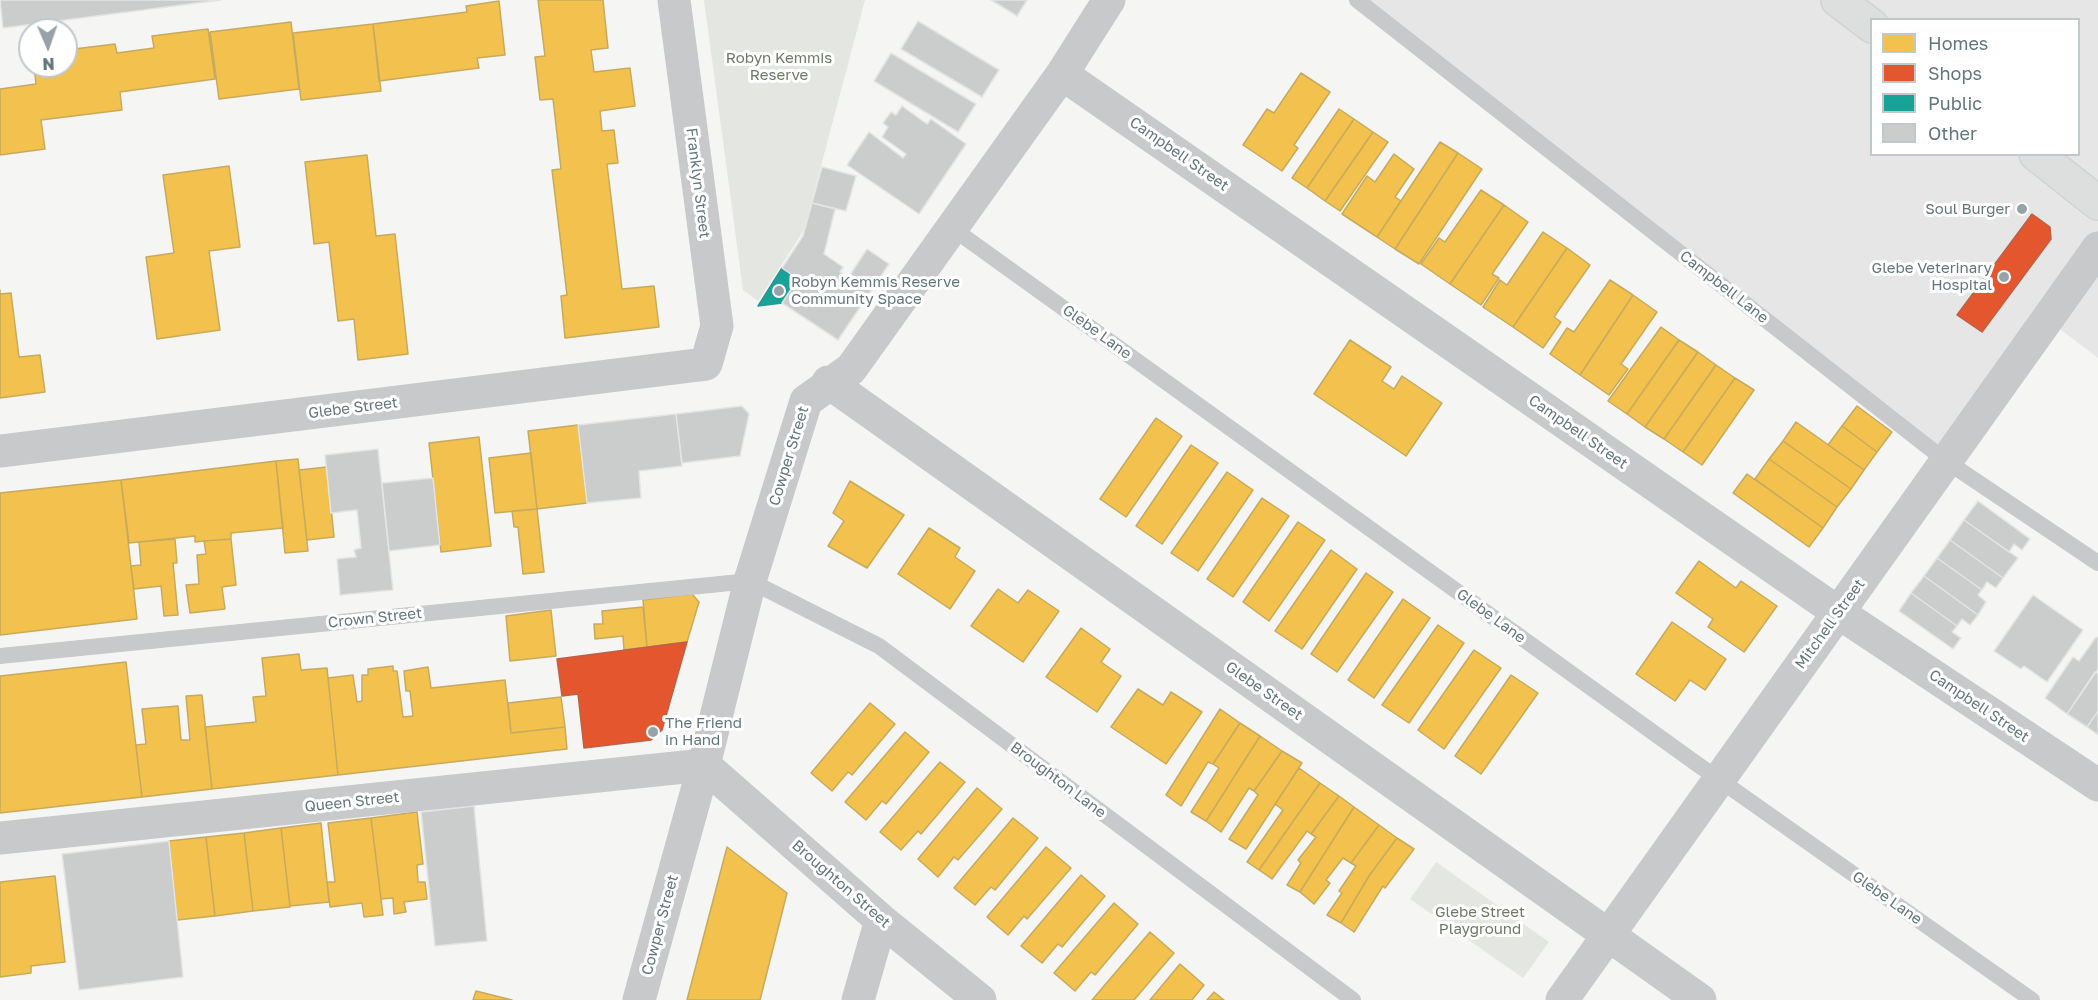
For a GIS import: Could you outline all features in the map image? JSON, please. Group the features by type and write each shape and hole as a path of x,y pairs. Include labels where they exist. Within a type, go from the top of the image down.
{"main road":[{"path":"1838,0 1870,24"},
{"path":"2039,156 2098,203"}],"street":[{"name":"Franklyn Street","path":"674,0 717,326 706,364"},
{"name":"Cowper Street","path":"639,1000 704,765 750,581 806,401 828,382 851,369 1062,74 1109,0"},
{"name":"Campbell Street","path":"1062,74 1839,613 2098,785"},
{"name":"Mitchell Street","path":"1562,1000 2098,248"},
{"name":"Glebe Street","path":"0,451 706,364"},
{"name":"Glebe Street","path":"828,382 1700,1000"},
{"name":"Queen Street","path":"0,838 704,765"},
{"name":"Broughton Street","path":"704,765 881,920 980,1000"},
{"path":"858,1000 881,920"}],"lane":[{"name":"Campbell Lane","path":"1357,0 1946,461 2098,563"},
{"name":"Glebe Lane","path":"952,228 2032,1000"},
{"name":"Crown Street","path":"0,656 750,581"},
{"name":"Broughton Lane","path":"750,581 879,646 1353,1000"}],"shaded area":[{"path":"1357,0 2098,0 2098,358 2047,319 1946,461"}],"green space":[{"name":"Robyn Kemmis Reserve","path":"704,0 865,0 804,230 758,301 743,290"},
{"name":"Glebe Street Playground","path":"1436,862 1549,942 1523,978 1410,899"}],"building: Homes":[{"path":"538,0 603,0 608,48 591,50 594,72 630,68 635,106 600,111 602,131 614,130 618,163 607,164 622,289 654,286 659,327 565,338 561,296 567,295 552,170 561,169 553,99 540,100 535,57 545,56"},
{"path":"499,1 505,55 477,58 479,68 379,81 373,24 467,12 466,6"},
{"path":"291,22 299,89 219,99 210,32"},
{"path":"373,24 381,91 301,100 293,33"},
{"path":"208,29 215,79 120,92 122,110 41,120 45,149 0,155 0,89 36,84 35,78 78,78 78,49 115,44 117,53 154,48 152,36"},
{"path":"1301,73 1330,92 1294,145 1298,148 1282,171 1243,145 1267,109 1274,113"},
{"path":"1339,109 1354,119 1307,188 1292,178"},
{"path":"1354,119 1373,132 1325,201 1307,188"},
{"path":"1373,132 1388,142 1340,211 1325,201"},
{"path":"1440,142 1458,153 1395,249 1377,237"},
{"path":"1458,153 1482,169 1419,264 1395,249"},
{"path":"1394,154 1414,169 1395,197 1401,201 1377,237 1342,214 1367,176 1375,182"},
{"path":"367,155 376,236 395,234 408,354 358,360 354,319 338,321 329,242 314,244 305,162"},
{"path":"229,166 240,247 209,251 220,330 157,339 146,257 174,253 163,175"},
{"path":"1481,190 1504,205 1450,284 1421,264 1439,238 1445,242"},
{"path":"1504,205 1528,222 1492,274 1499,278 1481,305 1450,284"},
{"path":"1543,232 1567,248 1513,327 1483,307 1500,280 1507,285"},
{"path":"1567,248 1590,265 1554,317 1561,322 1543,348 1513,327"},
{"path":"1610,280 1633,295 1580,375 1550,354 1567,328 1574,332"},
{"path":"11,293 19,357 40,355 45,392 0,398 0,294"},
{"path":"1633,295 1657,312 1621,364 1628,369 1609,395 1580,375"},
{"path":"1661,327 1679,340 1627,414 1608,401"},
{"path":"1350,340 1391,367 1382,381 1394,389 1402,376 1442,403 1406,456 1314,394"},
{"path":"1679,340 1698,352 1645,427 1627,414"},
{"path":"1698,352 1716,365 1664,439 1645,427"},
{"path":"1716,365 1735,378 1683,452 1664,439"},
{"path":"1735,378 1754,390 1702,465 1683,452"},
{"path":"1857,406 1892,432 1877,452 1842,426"},
{"path":"1156,418 1182,436 1126,517 1100,499"},
{"path":"1796,422 1864,470 1851,489 1783,441"},
{"path":"578,425 587,503 537,509 528,431"},
{"path":"1842,426 1877,452 1864,470 1828,445"},
{"path":"479,437 491,546 441,552 429,443"},
{"path":"1783,441 1851,489 1837,507 1769,459"},
{"path":"1191,445 1218,463 1162,544 1136,526"},
{"path":"531,453 537,509 495,513 489,458"},
{"path":"298,459 308,551 285,553 276,461"},
{"path":"1769,459 1837,507 1823,528 1755,479"},
{"path":"276,461 283,528 231,533 231,539 195,542 195,536 129,543 121,480"},
{"path":"327,467 334,537 307,540 299,470"},
{"path":"1227,472 1253,490 1198,571 1171,553"},
{"path":"1747,474 1823,528 1809,547 1733,493"},
{"path":"121,480 137,619 0,635 0,493"},
{"path":"850,481 904,515 867,568 828,546 844,521 833,513"},
{"path":"1262,498 1289,516 1233,597 1207,579"},
{"path":"537,509 544,572 523,574 518,527 514,527 512,511"},
{"path":"1298,522 1325,540 1269,621 1243,602"},
{"path":"929,528 960,548 955,557 975,571 950,609 898,574"},
{"path":"175,539 177,563 173,563 178,615 164,616 161,586 134,589 131,566 141,565 139,542"},
{"path":"231,539 236,585 222,587 225,609 190,613 186,585 199,584 197,555 206,554 204,541"},
{"path":"1331,550 1357,569 1302,649 1275,631"},
{"path":"1699,561 1736,588 1741,581 1777,606 1744,652 1708,627 1713,619 1676,593"},
{"path":"1366,573 1393,592 1337,672 1311,654"},
{"path":"998,589 1018,603 1028,590 1059,611 1023,662 971,626"},
{"path":"692,594 699,602 687,642 647,647 643,600"},
{"path":"1403,599 1430,618 1374,698 1348,680"},
{"path":"643,607 647,647 624,650 623,636 595,639 594,624 603,624 602,611"},
{"path":"551,610 556,656 510,661 506,616"},
{"path":"1672,622 1726,659 1705,690 1690,680 1675,701 1636,674"},
{"path":"1438,625 1464,643 1409,723 1382,705"},
{"path":"1081,628 1110,649 1101,662 1121,676 1097,712 1046,677"},
{"path":"1474,650 1501,668 1444,749 1418,730"},
{"path":"299,654 301,670 327,668 338,775 212,789 205,727 256,722 253,697 266,696 262,658"},
{"path":"126,662 142,797 0,813 0,676"},
{"path":"393,666 393,671 397,671 403,717 413,716 410,691 406,691 404,671 428,667 431,688 505,680 511,733 565,727 567,749 338,775 328,678 353,675 357,702 362,701 362,675 368,675 368,669"},
{"path":"1511,675 1538,693 1481,774 1455,756"},
{"path":"1138,689 1163,705 1171,692 1202,712 1166,764 1111,727"},
{"path":"202,695 212,789 142,797 136,745 146,744 142,709 178,706 181,740 190,740 186,696"},
{"path":"561,697 565,727 511,733 508,703"},
{"path":"870,703 895,724 852,775 848,772 832,791 811,773"},
{"path":"1220,709 1240,723 1213,764 1208,762 1181,806 1166,795"},
{"path":"1240,723 1260,736 1206,821 1191,812 1219,768 1213,764"},
{"path":"905,732 929,752 886,804 882,801 866,820 845,802"},
{"path":"1260,736 1282,751 1254,791 1249,788 1221,832 1206,821"},
{"path":"1282,751 1302,763 1246,849 1229,839 1258,795 1254,791"},
{"path":"940,762 965,782 921,834 918,831 901,850 880,832"},
{"path":"1299,768 1320,783 1259,870 1247,862 1283,810 1275,804"},
{"path":"1320,783 1339,796 1311,834 1307,831 1272,879 1259,870"},
{"path":"977,788 1002,809 958,860 954,857 938,877 918,859"},
{"path":"1339,796 1354,807 1300,892 1287,885 1301,863 1298,860 1316,837 1311,834"},
{"path":"1354,807 1379,825 1351,863 1343,858 1326,880 1330,883 1314,904 1300,892"},
{"path":"417,812 423,864 417,865 418,882 425,882 427,899 404,902 406,912 394,914 393,898 381,899 371,818"},
{"path":"371,818 383,915 364,917 362,903 330,907 327,882 335,882 328,823"},
{"path":"1013,818 1038,838 995,890 991,887 975,905 954,888"},
{"path":"321,823 329,902 290,906 281,828"},
{"path":"1379,825 1397,838 1369,876 1341,923 1327,915 1342,893 1339,891 1356,866 1351,863"},
{"path":"281,828 290,907 253,911 244,833"},
{"path":"244,833 253,911 215,916 206,837"},
{"path":"206,837 215,916 177,920 169,841"},
{"path":"1397,838 1414,849 1385,888 1383,886 1354,932 1341,923 1369,876"},
{"path":"727,847 787,893 760,1000 687,1000"},
{"path":"1046,847 1071,868 1027,919 1024,916 1008,935 987,917"},
{"path":"1081,875 1105,896 1062,947 1058,944 1042,963 1021,946"},
{"path":"55,876 65,962 31,966 31,973 0,977 0,882"},
{"path":"1114,903 1138,924 1095,975 1091,972 1075,991 1054,973"},
{"path":"1150,932 1174,953 1134,1000 1092,1000"},
{"path":"1180,964 1204,985 1192,1000 1150,1000"},
{"path":"476,991 512,1000 473,1000"},
{"path":"1214,992 1224,1000 1207,1000"}],"building: Shops":[{"name":"Glebe Veterinary Hospital","path":"2032,214 2050,227 2051,239 1982,332 1957,315"},
{"path":"687,642 662,730 651,740 584,748 578,694 562,696 557,659"}],"building: Public":[{"name":"Robyn Kemmis Reserve Community Space","path":"782,268 798,279 782,303 758,306"}],"building: Other":[{"path":"0,0 221,0 78,18 18,18 18,26 3,28"},
{"path":"991,0 1027,0 1017,16"},
{"path":"918,21 999,70 982,97 901,49"},
{"path":"891,53 976,104 958,132 874,81"},
{"path":"902,106 927,124 931,119 966,144 919,214 847,165 869,132 903,158 906,154 882,137 888,127 883,123 891,112 896,115"},
{"path":"822,167 856,176 846,211 812,203"},
{"path":"812,203 835,209 824,254 843,267 840,272 848,278 867,249 889,264 838,340 782,303 798,279 782,268 803,236"},
{"path":"742,406 749,414 740,456 682,463 676,414"},
{"path":"676,414 682,466 639,471 641,498 587,503 578,425"},
{"path":"378,449 393,590 340,595 337,559 356,557 354,550 361,548 357,510 331,513 325,455"},
{"path":"433,478 440,545 389,551 382,483"},
{"path":"1978,501 2030,539 2022,550 2014,544 2009,552 1964,520"},
{"path":"1964,520 2018,558 2003,578 1950,540"},
{"path":"1950,540 2003,578 1996,588 1987,582 1982,590 1937,558"},
{"path":"1937,558 1982,590 1978,595 1986,602 1978,615 1924,576"},
{"path":"1924,576 1978,615 1970,625 1962,619 1957,626 1911,593"},
{"path":"1911,593 1957,626 1952,632 1961,638 1953,649 1899,611"},
{"path":"2033,595 2083,630 2047,682 2024,666 2021,669 1994,651"},
{"path":"2096,637 2098,638 2098,669 2067,714 2045,698 2073,657 2079,661"},
{"path":"2095,672 2098,674 2098,711 2087,727 2067,714"},
{"path":"2098,711 2098,735 2087,727"},
{"path":"474,806 487,941 435,946 421,812"},
{"path":"169,841 183,977 79,990 62,854"}],"place":[{"name":"Soul Burger","path":"2022,209"},
{"name":"Glebe Veterinary Hospital","path":"2004,277"},
{"name":"Robyn Kemmis Reserve Community Space","path":"779,291"},
{"name":"The Friend in Hand","path":"653,732"}]}
